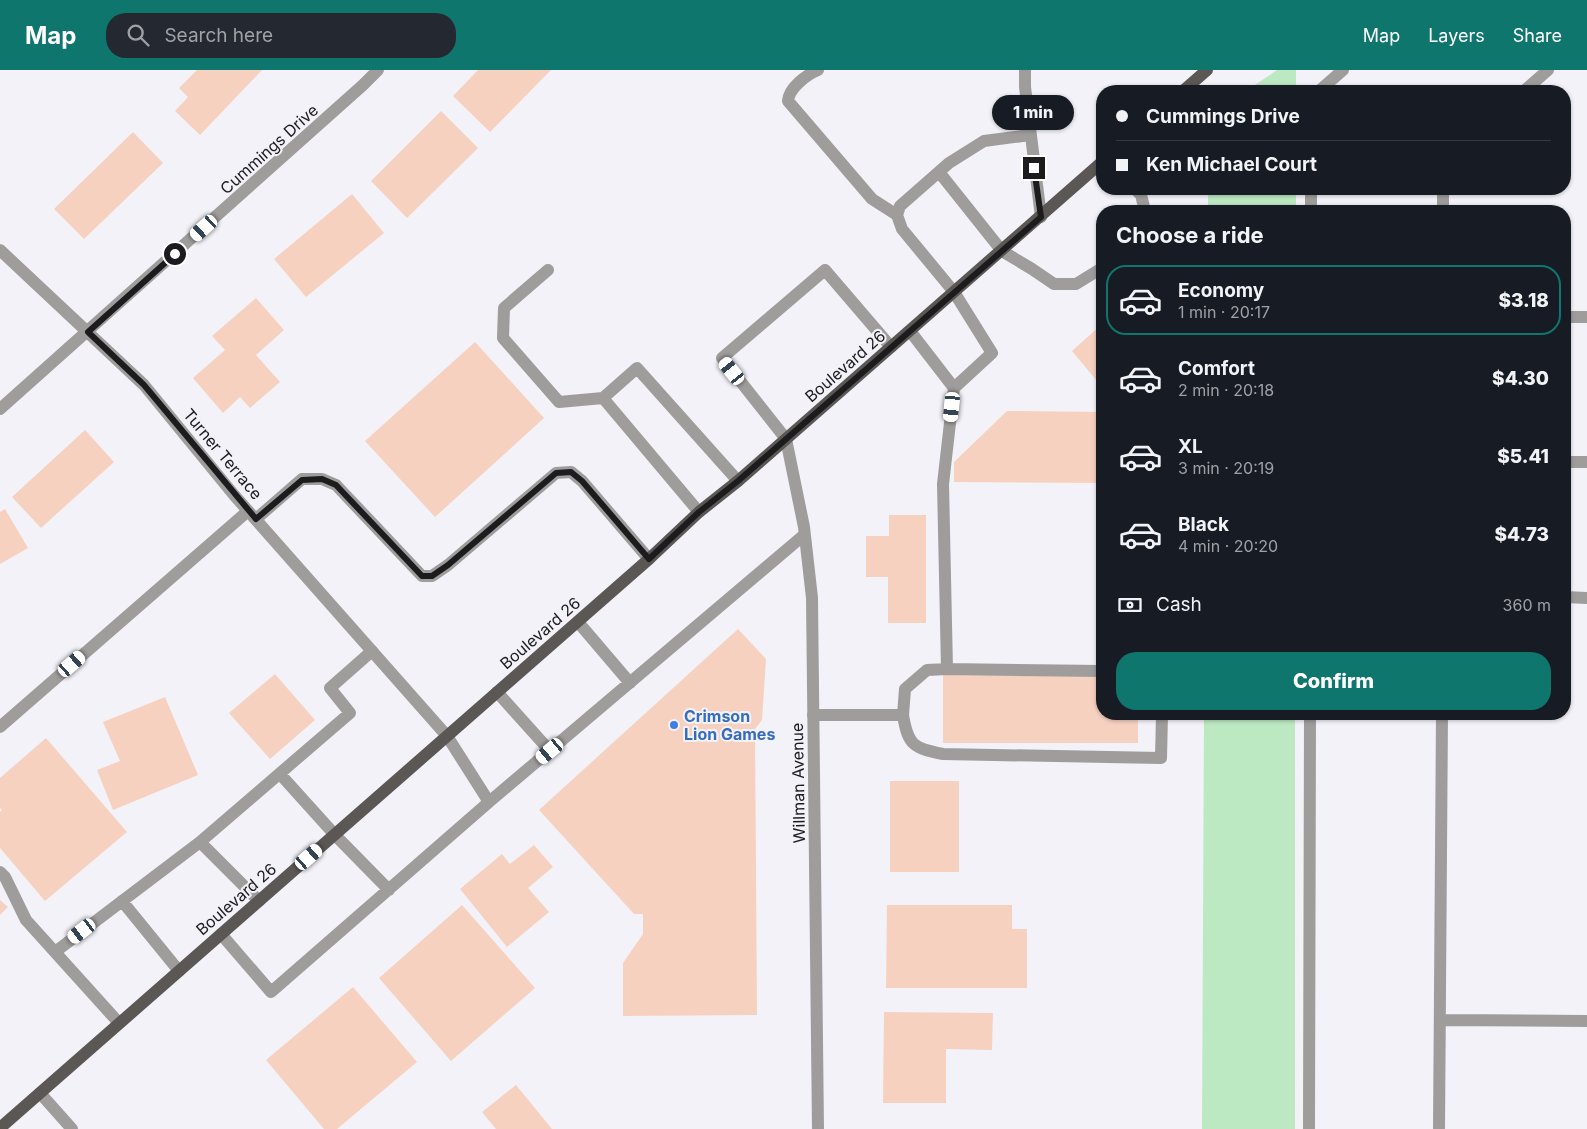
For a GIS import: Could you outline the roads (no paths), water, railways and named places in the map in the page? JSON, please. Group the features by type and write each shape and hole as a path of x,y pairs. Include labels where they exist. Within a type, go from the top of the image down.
{"main road":[{"path":"1190,85 1207,70"},
{"name":"Boulevard 26","path":"0,1128 578,622 699,512 738,481 1096,167"}],"street":[{"name":"Cummings Drive","path":"0,409 378,70"},
{"path":"818,70 810,74 788,94 788,101 872,199 897,215 902,229 954,292 992,353 954,388 943,484 947,669"},
{"path":"1025,70 1030,135 1041,217"},
{"path":"1326,85 1343,70"},
{"path":"1531,85 1548,70"},
{"path":"897,215 900,206 939,172 984,141 1030,135"},
{"path":"939,172 1002,251 1054,284 1076,284 1096,272"},
{"name":"Turner Terrace","path":"0,250 144,385 252,515 447,736 490,802"},
{"path":"548,270 504,308 503,338 558,402 603,398 637,368 738,481"},
{"path":"786,439 722,358 825,270 891,347"},
{"path":"1571,317 1587,317"},
{"path":"910,331 954,388"},
{"path":"603,398 699,512"},
{"name":"Willman Avenue","path":"786,439 804,535 812,598 818,1129"},
{"path":"1571,462 1587,462"},
{"path":"0,727 252,515 302,480 322,479 336,485 422,576 432,576 448,565 556,473 571,472 582,481 649,559"},
{"path":"222,934 271,992 490,802 804,535"},
{"path":"1571,598 1587,598"},
{"path":"578,622 630,683"},
{"path":"55,952 200,842 350,713 330,688 372,651"},
{"path":"1096,671 927,670 906,689 903,715 906,734 919,749 943,754 1161,758 1162,720"},
{"path":"497,692 550,751"},
{"path":"813,715 903,715"},
{"path":"1309,1129 1310,720"},
{"path":"1439,1129 1442,720"},
{"path":"280,774 335,835 389,890"},
{"path":"200,842 259,901"},
{"path":"0,872 5,877 26,920 119,1023"},
{"path":"122,901 179,971"},
{"path":"1440,1020 1587,1021"},
{"path":"40,1093 72,1129"}],"place":[{"name":"Crimson Lion Games","path":"674,725"}]}
